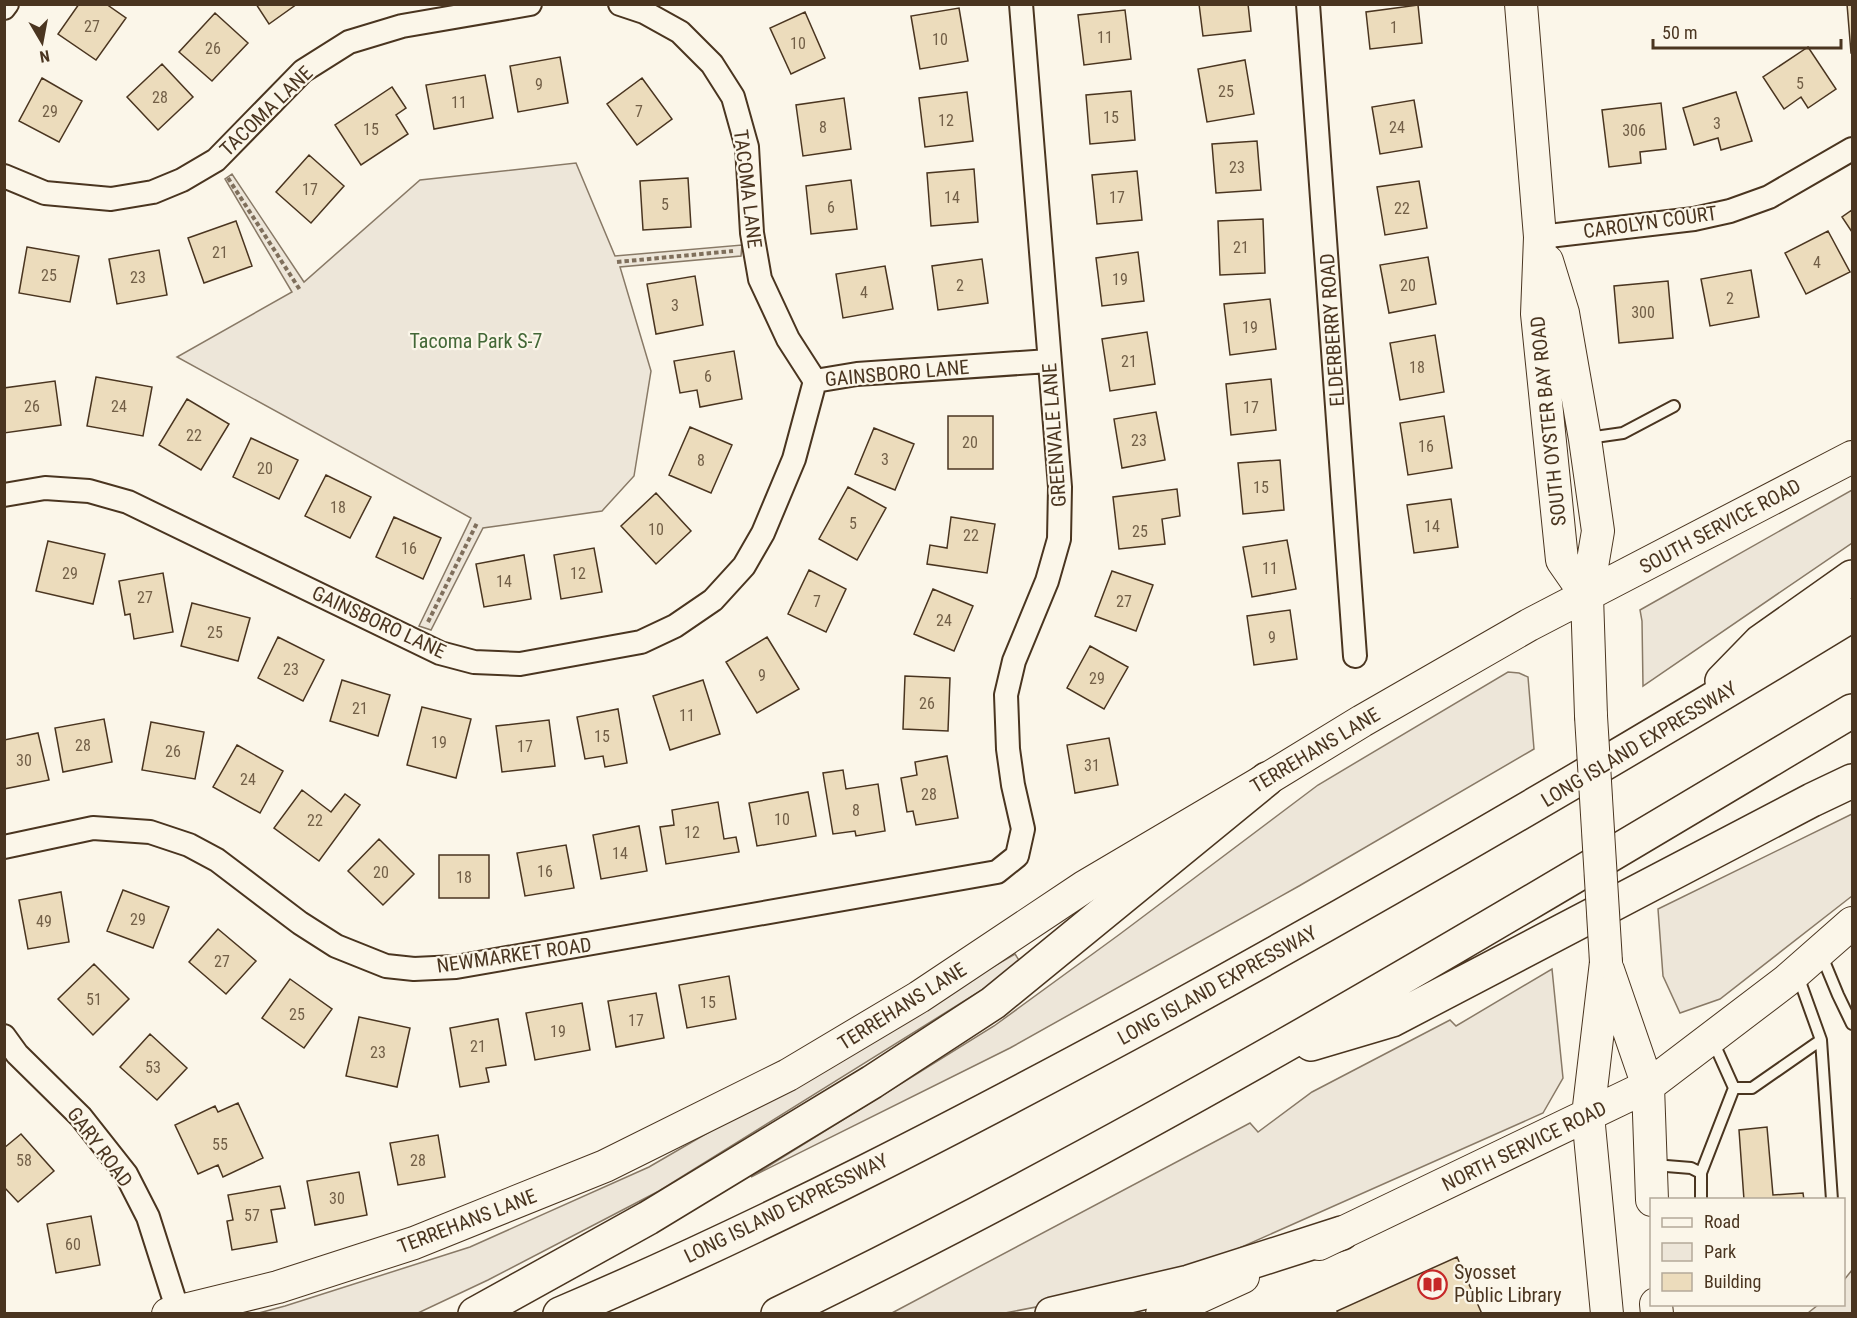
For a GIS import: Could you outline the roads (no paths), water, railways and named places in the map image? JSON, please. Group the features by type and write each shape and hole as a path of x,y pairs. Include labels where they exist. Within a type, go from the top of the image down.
{"highway":[{"path":"1692,713 1760,642 1852,577"},
{"name":"LONG ISLAND EXPRESSWAY","path":"560,1314 815,1197 1038,1083 1460,849 1692,713 1852,615"},
{"path":"778,1314 1046,1177 1255,1062 1512,913 1852,711"},
{"path":"475,1314 648,1218 872,1082 993,1003 1267,779"},
{"path":"1255,1062 1392,1020 1852,781"},
{"path":"1052,1314 1189,1282 1342,1233"}],"main road":[{"name":"SOUTH OYSTER BAY ROAD","path":"1521,4 1540,237 1537,314 1562,560 1587,596"},
{"name":"SOUTH OYSTER BAY ROAD","path":"1540,237 1563,313 1598,531 1587,596 1591,716 1606,962 1588,1115 1607,1314"},
{"name":"SOUTH SERVICE ROAD","path":"1587,596 1850,456"},
{"name":"TERREHANS LANE","path":"173,1312 278,1287 414,1244 605,1166 788,1075 919,997 1084,888 1362,720 1529,625 1587,596"},
{"name":"NORTH SERVICE ROAD","path":"1162,1314 1342,1233 1648,1086 1796,972 1852,923"},
{"name":"SOUTH OYSTER BAY ROAD","path":"1606,962 1648,1086 1652,1198"}],"street":[{"name":"TACOMA LANE","path":"4,176 45,193 111,199 153,192 182,180 216,160 303,71 349,42 402,26 530,4"},
{"name":"TACOMA LANE","path":"620,4 644,12 680,32 712,64 732,97 747,147 752,233 760,279 788,339 815,381"},
{"name":"GREENVALE LANE","path":"1017,856 1023,829 1008,749 1006,694 1014,661 1047,581 1059,539 1060,487 1048,361 1021,4"},
{"name":"ELDERBERRY ROAD","path":"1308,4 1355,656"},
{"name":"CAROLYN COURT","path":"1540,237 1694,219 1730,211 1769,197 1852,149"},
{"name":"GAINSBORO LANE","path":"4,495 45,488 89,491 128,502 440,653 474,662 520,664 641,642 675,626 713,600 744,566 763,533 794,459 815,381 857,374 1048,361"},
{"name":"NEWMARKET ROAD","path":"4,848 93,828 150,832 189,845 217,860 300,923 336,946 386,966 414,969 478,964 997,872 1017,856"},
{"name":"GARY ROAD","path":"4,1036 17,1054 81,1117 126,1174 148,1217 173,1312"}],"lane":[{"path":"1585,439 1623,433 1674,406"},
{"path":"1820,951 1852,1024"},
{"path":"1796,972 1821,1040 1832,1198"},
{"path":"1701,1198 1701,1173 1734,1088 1711,1038"},
{"path":"1734,1088 1752,1088 1821,1040"},
{"path":"1651,1165 1691,1168 1701,1173"}],"place":[{"name":"Syosset Public Library","path":"1433,1284"}],"park label":[{"name":"Tacoma Park S-7","path":"476,341"}]}
